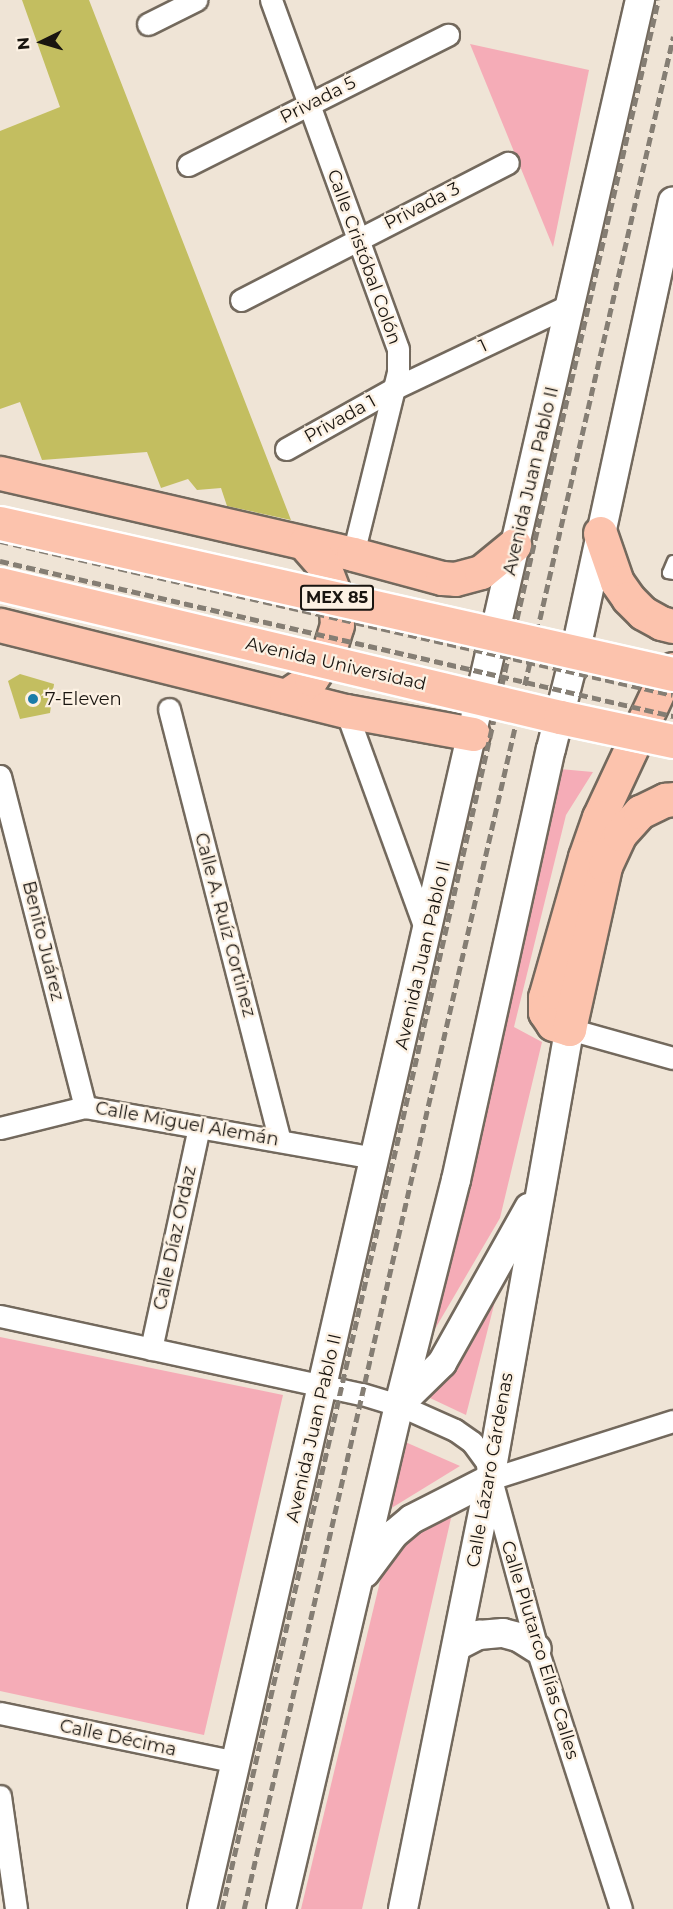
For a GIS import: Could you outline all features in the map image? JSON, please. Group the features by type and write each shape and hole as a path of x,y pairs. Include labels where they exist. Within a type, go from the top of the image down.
{"highway":[{"path":"0,473 353,554 442,578 455,579 482,572 514,545"},
{"name":"MEX 85","path":"0,523 673,675"},
{"path":"600,533 617,582 628,598 644,613 661,623 673,626"},
{"path":"286,696 311,679 328,654 337,625 335,595 324,566 304,543"},
{"name":"Avenida Universidad","path":"0,584 560,717 673,741"},
{"path":"0,625 346,711 473,734"},
{"path":"673,669 660,687 614,784 582,868 544,1007 553,1024 569,1029 605,866 620,834 640,812 665,800 673,799"}],"street":[{"path":"148,24 196,0"},
{"name":"Calle Cristóbal Colón","path":"271,0 398,349 398,372 353,554"},
{"name":"Avenida Juan Pablo II","path":"202,1909 324,1385 374,1158 428,935 514,545 526,506 573,304 640,0"},
{"name":"Privada 5","path":"188,165 448,35"},
{"name":"Privada 3","path":"241,300 508,163"},
{"path":"281,1909 399,1404 456,1180 551,749 575,654 600,533 665,269 673,202"},
{"name":"1","path":"393,389 573,304"},
{"name":"Privada 1","path":"286,449 393,389"},
{"name":"Calle A. Ruíz Cortinez","path":"169,709 280,1140"},
{"path":"346,711 428,935"},
{"name":"Benito Juárez","path":"0,776 85,1107"},
{"path":"569,1029 673,1058"},
{"name":"Calle Lázaro Cárdenas","path":"403,1909 490,1479 539,1189 569,1029"},
{"name":"Calle Miguel Alemán","path":"0,1128 85,1107 374,1158"},
{"name":"Calle Díaz Ordaz","path":"151,1350 199,1127"},
{"path":"399,1404 442,1364 539,1189"},
{"name":"Calle Plutarco Elías Calles","path":"0,1316 151,1350 324,1385 399,1404 455,1430 472,1442 486,1461 537,1649 621,1909"},
{"path":"357,1583 394,1534 412,1519 490,1479 673,1421"},
{"path":"457,1647 478,1635 502,1633 518,1637 537,1649"},
{"name":"Calle Décima","path":"0,1713 236,1762"},
{"path":"0,1796 16,1909"}],"lane":[{"path":"673,561 668,573 673,574"}],"shaded area":[{"path":"470,44 589,70 553,247"},
{"path":"549,768 593,772 566,815 514,1027 542,1042 500,1218 425,1346"},
{"path":"508,1250 466,1415 430,1398"},
{"path":"0,1337 283,1395 204,1735 0,1691"},
{"path":"403,1441 460,1466 385,1512"},
{"path":"454,1505 362,1909 301,1909 390,1540"}],"building":[{"path":"22,0 89,0 291,520 227,506 221,488 197,490 188,479 161,488 147,452 42,460 20,402 0,409 0,131 60,107"},
{"name":"7-Eleven","path":"20,674 54,684 50,713 20,719 8,681"}],"railway":[{"path":"222,1909 658,0"},
{"path":"244,1909 673,37"},
{"path":"0,541 673,695"},
{"path":"0,561 673,716"}],"place":[{"name":"7-Eleven","path":"33,699"}]}
